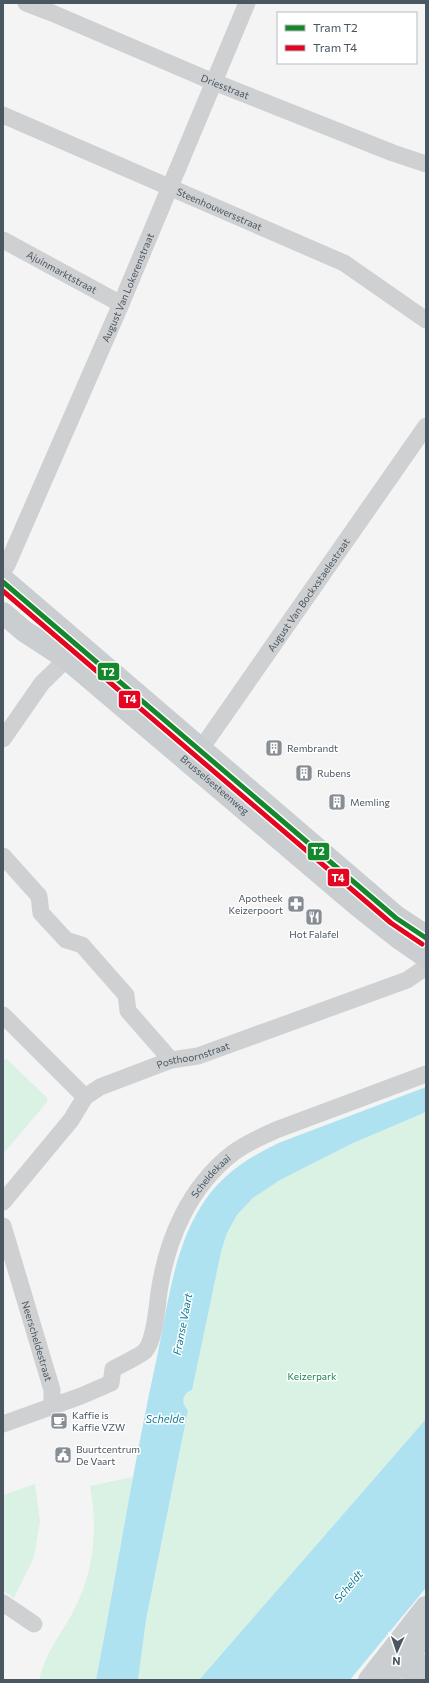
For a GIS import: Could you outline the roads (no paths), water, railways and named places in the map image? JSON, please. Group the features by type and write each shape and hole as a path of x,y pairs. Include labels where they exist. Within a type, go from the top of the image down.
{"main road":[{"name":"Brusselsesteenweg","path":"3,579 74,652 194,755 357,905 400,939 426,957"},
{"name":"Brusselsesteenweg","path":"3,613 24,631 74,652"},
{"name":"Brusselsesteenweg","path":"194,755 397,917 426,936"},
{"path":"369,1680 426,1607"},
{"path":"386,1680 426,1635"},
{"path":"412,1680 426,1665"}],"street":[{"name":"Driesstraat","path":"26,3 214,82 393,153 426,164"},
{"name":"August Van Lokerenstraat","path":"3,570 7,565 121,304 247,3"},
{"name":"Steenhouwersstraat","path":"3,115 344,264 426,320"},
{"name":"Ajuinmarktstraat","path":"3,240 121,304"},
{"name":"August Van Bockxstaelestraat","path":"194,755 426,426"},
{"path":"3,739 42,684 74,652"},
{"path":"3,856 39,896 41,913 66,940 82,945 126,995 128,1011 171,1060"},
{"name":"Posthoornstraat","path":"3,1202 71,1120 85,1097 100,1087 171,1060 198,1056 407,980 426,967"},
{"path":"3,1016 85,1097"},
{"name":"Scheldekaai","path":"52,1405 81,1396 111,1382 113,1369 145,1351 152,1334 162,1272 175,1231 188,1203 216,1168 233,1153 276,1130 426,1074"},
{"name":"Neerscheldestraat","path":"3,1226 52,1390 52,1405"},
{"path":"3,1424 52,1405"},
{"path":"3,1603 34,1624"}],"water":[{"name":"Schelde","path":"426,1087 426,1112 351,1144 280,1180 253,1198 237,1215 227,1233 221,1252 192,1390 186,1393 183,1401 188,1410 146,1620 138,1680 96,1680 141,1434 169,1296 178,1259 191,1224 200,1208 216,1186 235,1169 257,1154 281,1142"},
{"name":"Scheldt","path":"426,1419 426,1588 350,1680 199,1680"}],"tram line":[{"name":"T2","path":"3,582 396,918 426,938"},
{"name":"T4","path":"3,591 391,923 422,944"}],"place":[{"name":"Rembrandt","path":"274,748"},
{"name":"Rubens","path":"304,773"},
{"name":"Memling","path":"337,802"},
{"name":"Apotheek Keizerpoort","path":"296,904"},
{"name":"Hot Falafel","path":"314,917"},
{"name":"Kaffie is Kaffie VZW","path":"59,1421"},
{"name":"Buurtcentrum De Vaart","path":"63,1455"}],"water label":[{"name":"Franse Vaart","path":"182,1324"}],"park label":[{"name":"Keizerpark","path":"312,1376"}]}
